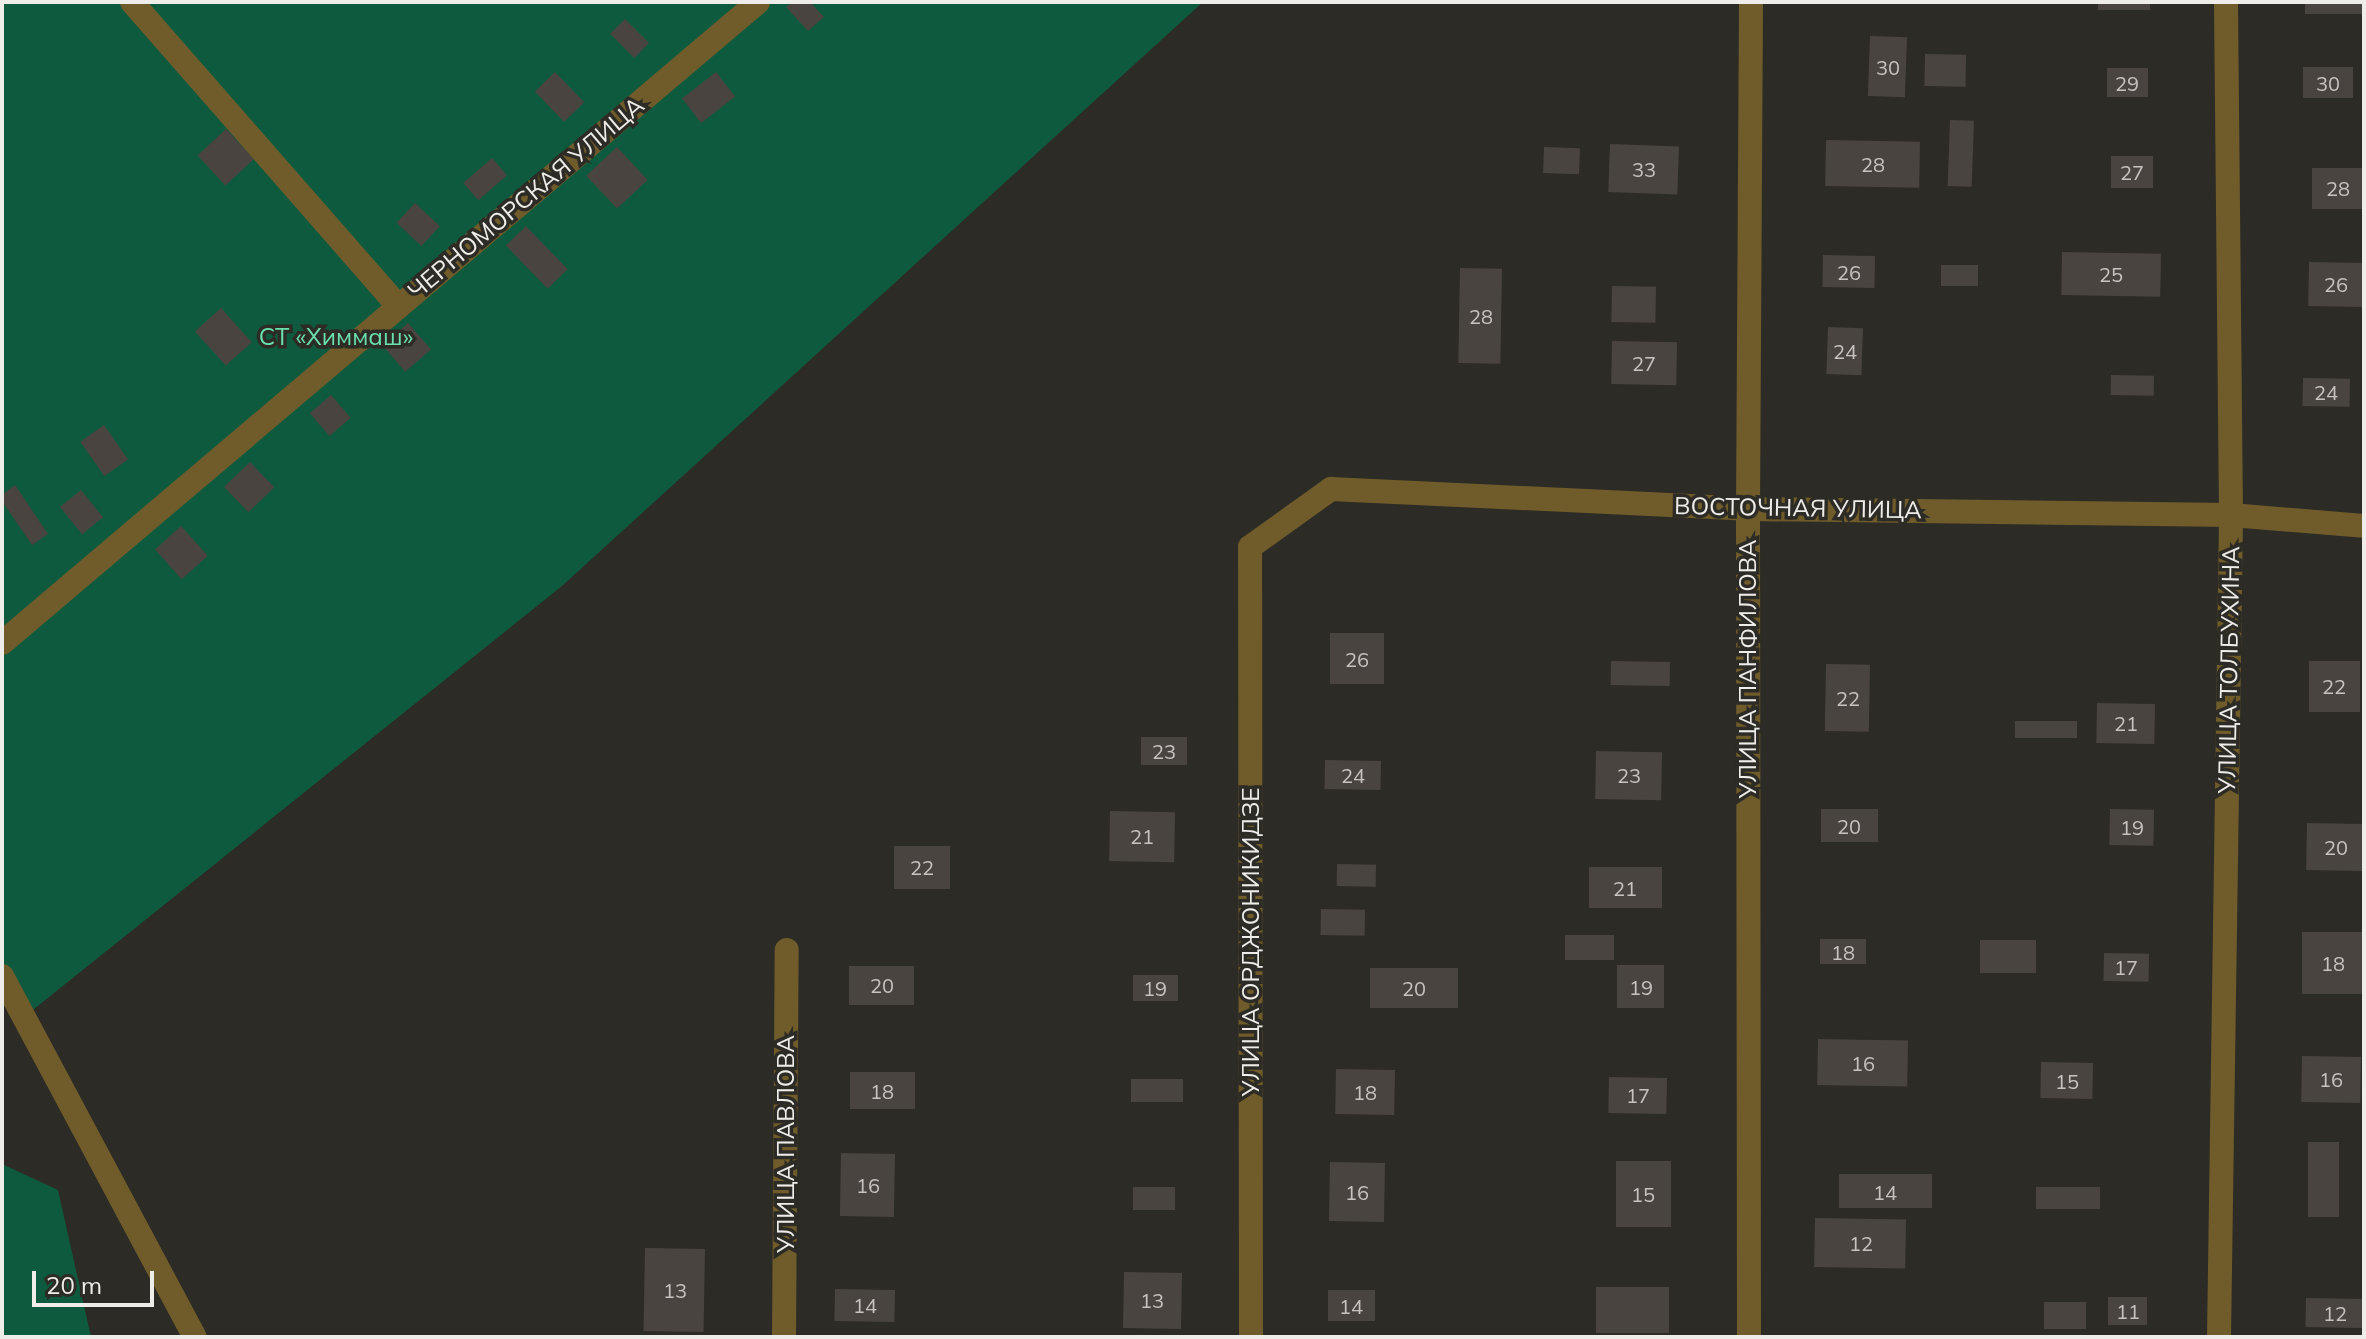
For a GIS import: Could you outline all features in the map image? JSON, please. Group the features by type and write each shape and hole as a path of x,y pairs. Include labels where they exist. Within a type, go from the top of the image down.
{"street":[{"path":"132,2 399,307"},
{"name":"ЧЕРНОМОРСКАЯ УЛИЦА","path":"2,643 758,2"},
{"name":"УЛИЦА ПАНФИЛОВА","path":"1749,1337 1751,2"},
{"name":"УЛИЦА ТОЛБУХИНА","path":"2219,1337 2231,515 2226,2"},
{"name":"ВОСТОЧНАЯ УЛИЦА","path":"1250,547 1331,489 1748,509 2231,515 2364,526"},
{"name":"УЛИЦА ОРДЖОНИКИДЗЕ","path":"1250,547 1251,1337"},
{"name":"УЛИЦА ПАВЛОВА","path":"784,1337 787,950"},
{"path":"2,976 195,1337"}],"green space":[{"name":"СТ «Химмаш»","path":"2,2 1203,2 562,586 24,1017 2,976"},
{"path":"2,1164 58,1190 91,1337 2,1337"}],"building":[{"path":"792,2 810,2 824,17 808,31 786,7"},
{"path":"2098,2 2150,2 2150,10 2098,10"},
{"path":"2305,2 2364,2 2364,14 2305,14"},
{"path":"625,19 649,43 634,58 610,34"},
{"path":"1870,36 1907,37 1905,97 1868,96"},
{"path":"1925,54 1966,55 1965,87 1924,86"},
{"path":"2303,67 2353,67 2353,98 2303,98"},
{"path":"2107,68 2148,68 2148,97 2107,97"},
{"path":"555,72 584,102 564,122 535,91"},
{"path":"716,72 735,96 701,123 682,98"},
{"path":"1950,120 1974,121 1972,187 1948,186"},
{"path":"226,129 254,159 225,186 197,156"},
{"path":"1826,140 1920,142 1919,188 1825,186"},
{"path":"1610,144 1679,146 1677,194 1608,192"},
{"path":"617,147 648,180 617,209 586,176"},
{"path":"1544,147 1580,148 1579,174 1543,173"},
{"path":"2111,156 2153,156 2153,188 2111,188"},
{"path":"492,158 507,175 478,200 463,183"},
{"path":"2312,168 2364,168 2364,209 2312,209"},
{"path":"415,203 440,226 421,246 397,223"},
{"path":"526,226 568,269 548,289 506,245"},
{"path":"2062,252 2161,254 2160,297 2061,295"},
{"path":"1823,255 1875,256 1874,288 1822,287"},
{"path":"2309,262 2364,263 2363,307 2308,306"},
{"path":"1941,265 1978,265 1978,286 1941,286"},
{"path":"1460,268 1502,269 1500,364 1458,363"},
{"path":"1612,286 1656,287 1655,323 1611,322"},
{"path":"221,308 252,342 226,366 195,331"},
{"path":"408,323 431,349 405,372 382,345"},
{"path":"1828,327 1863,328 1861,375 1826,374"},
{"path":"1612,341 1677,342 1676,385 1611,384"},
{"path":"2111,375 2154,376 2154,396 2111,395"},
{"path":"2303,378 2350,379 2350,407 2303,406"},
{"path":"331,395 351,418 330,436 310,413"},
{"path":"104,425 128,459 104,476 80,442"},
{"path":"250,462 274,487 248,512 224,487"},
{"path":"15,485 48,534 32,545 2,501 2,495"},
{"path":"81,490 103,517 82,534 60,507"},
{"path":"181,526 208,556 182,579 155,549"},
{"path":"1330,633 1384,633 1384,684 1330,684"},
{"path":"1611,661 1670,662 1670,686 1611,685"},
{"path":"2309,661 2360,661 2360,712 2309,712"},
{"path":"1826,664 1870,665 1869,732 1825,731"},
{"path":"2097,703 2155,704 2154,744 2096,743"},
{"path":"2015,721 2077,721 2077,738 2015,738"},
{"path":"1141,737 1187,737 1187,765 1141,765"},
{"path":"1596,751 1662,752 1661,800 1595,799"},
{"path":"1325,760 1381,761 1380,790 1324,789"},
{"path":"1821,809 1878,809 1878,842 1821,842"},
{"path":"2110,809 2154,810 2153,846 2109,845"},
{"path":"1110,811 1175,812 1174,862 1109,861"},
{"path":"2307,823 2364,824 2363,871 2306,870"},
{"path":"894,846 950,846 950,889 894,889"},
{"path":"1337,864 1376,865 1376,887 1337,886"},
{"path":"1589,867 1662,867 1662,908 1589,908"},
{"path":"1321,909 1365,910 1365,936 1321,935"},
{"path":"2302,932 2363,932 2363,994 2302,994"},
{"path":"1565,935 1614,935 1614,960 1565,960"},
{"path":"1820,939 1866,939 1866,964 1820,964"},
{"path":"1980,940 2036,940 2036,973 1980,973"},
{"path":"2104,953 2149,954 2149,982 2104,981"},
{"path":"1617,965 1664,965 1664,1008 1617,1008"},
{"path":"849,966 914,966 914,1005 849,1005"},
{"path":"1370,968 1458,968 1458,1008 1370,1008"},
{"path":"1133,975 1178,975 1178,1001 1133,1001"},
{"path":"1818,1039 1908,1041 1907,1087 1817,1085"},
{"path":"2302,1056 2361,1057 2360,1103 2301,1102"},
{"path":"2041,1062 2093,1063 2092,1099 2040,1098"},
{"path":"1336,1069 1395,1070 1394,1115 1335,1114"},
{"path":"850,1072 915,1072 915,1109 850,1109"},
{"path":"1609,1077 1667,1078 1666,1114 1608,1113"},
{"path":"1131,1079 1183,1079 1183,1102 1131,1102"},
{"path":"2308,1142 2339,1142 2339,1217 2308,1217"},
{"path":"841,1153 895,1154 894,1217 840,1216"},
{"path":"1616,1161 1671,1161 1671,1227 1616,1227"},
{"path":"1330,1162 1385,1163 1384,1222 1329,1221"},
{"path":"1839,1174 1932,1174 1932,1208 1839,1208"},
{"path":"1133,1187 1175,1187 1175,1210 1133,1210"},
{"path":"2036,1187 2100,1187 2100,1209 2036,1209"},
{"path":"1815,1218 1906,1220 1905,1269 1814,1267"},
{"path":"645,1248 705,1249 704,1332 644,1331"},
{"path":"1124,1272 1182,1273 1181,1329 1123,1328"},
{"path":"1596,1287 1669,1287 1669,1333 1596,1333"},
{"path":"835,1289 895,1290 894,1322 834,1321"},
{"path":"1328,1290 1375,1290 1375,1321 1328,1321"},
{"path":"2108,1297 2147,1297 2147,1325 2108,1325"},
{"path":"2306,1298 2364,1299 2363,1328 2305,1327"},
{"path":"2044,1302 2086,1302 2086,1329 2044,1329"}]}
